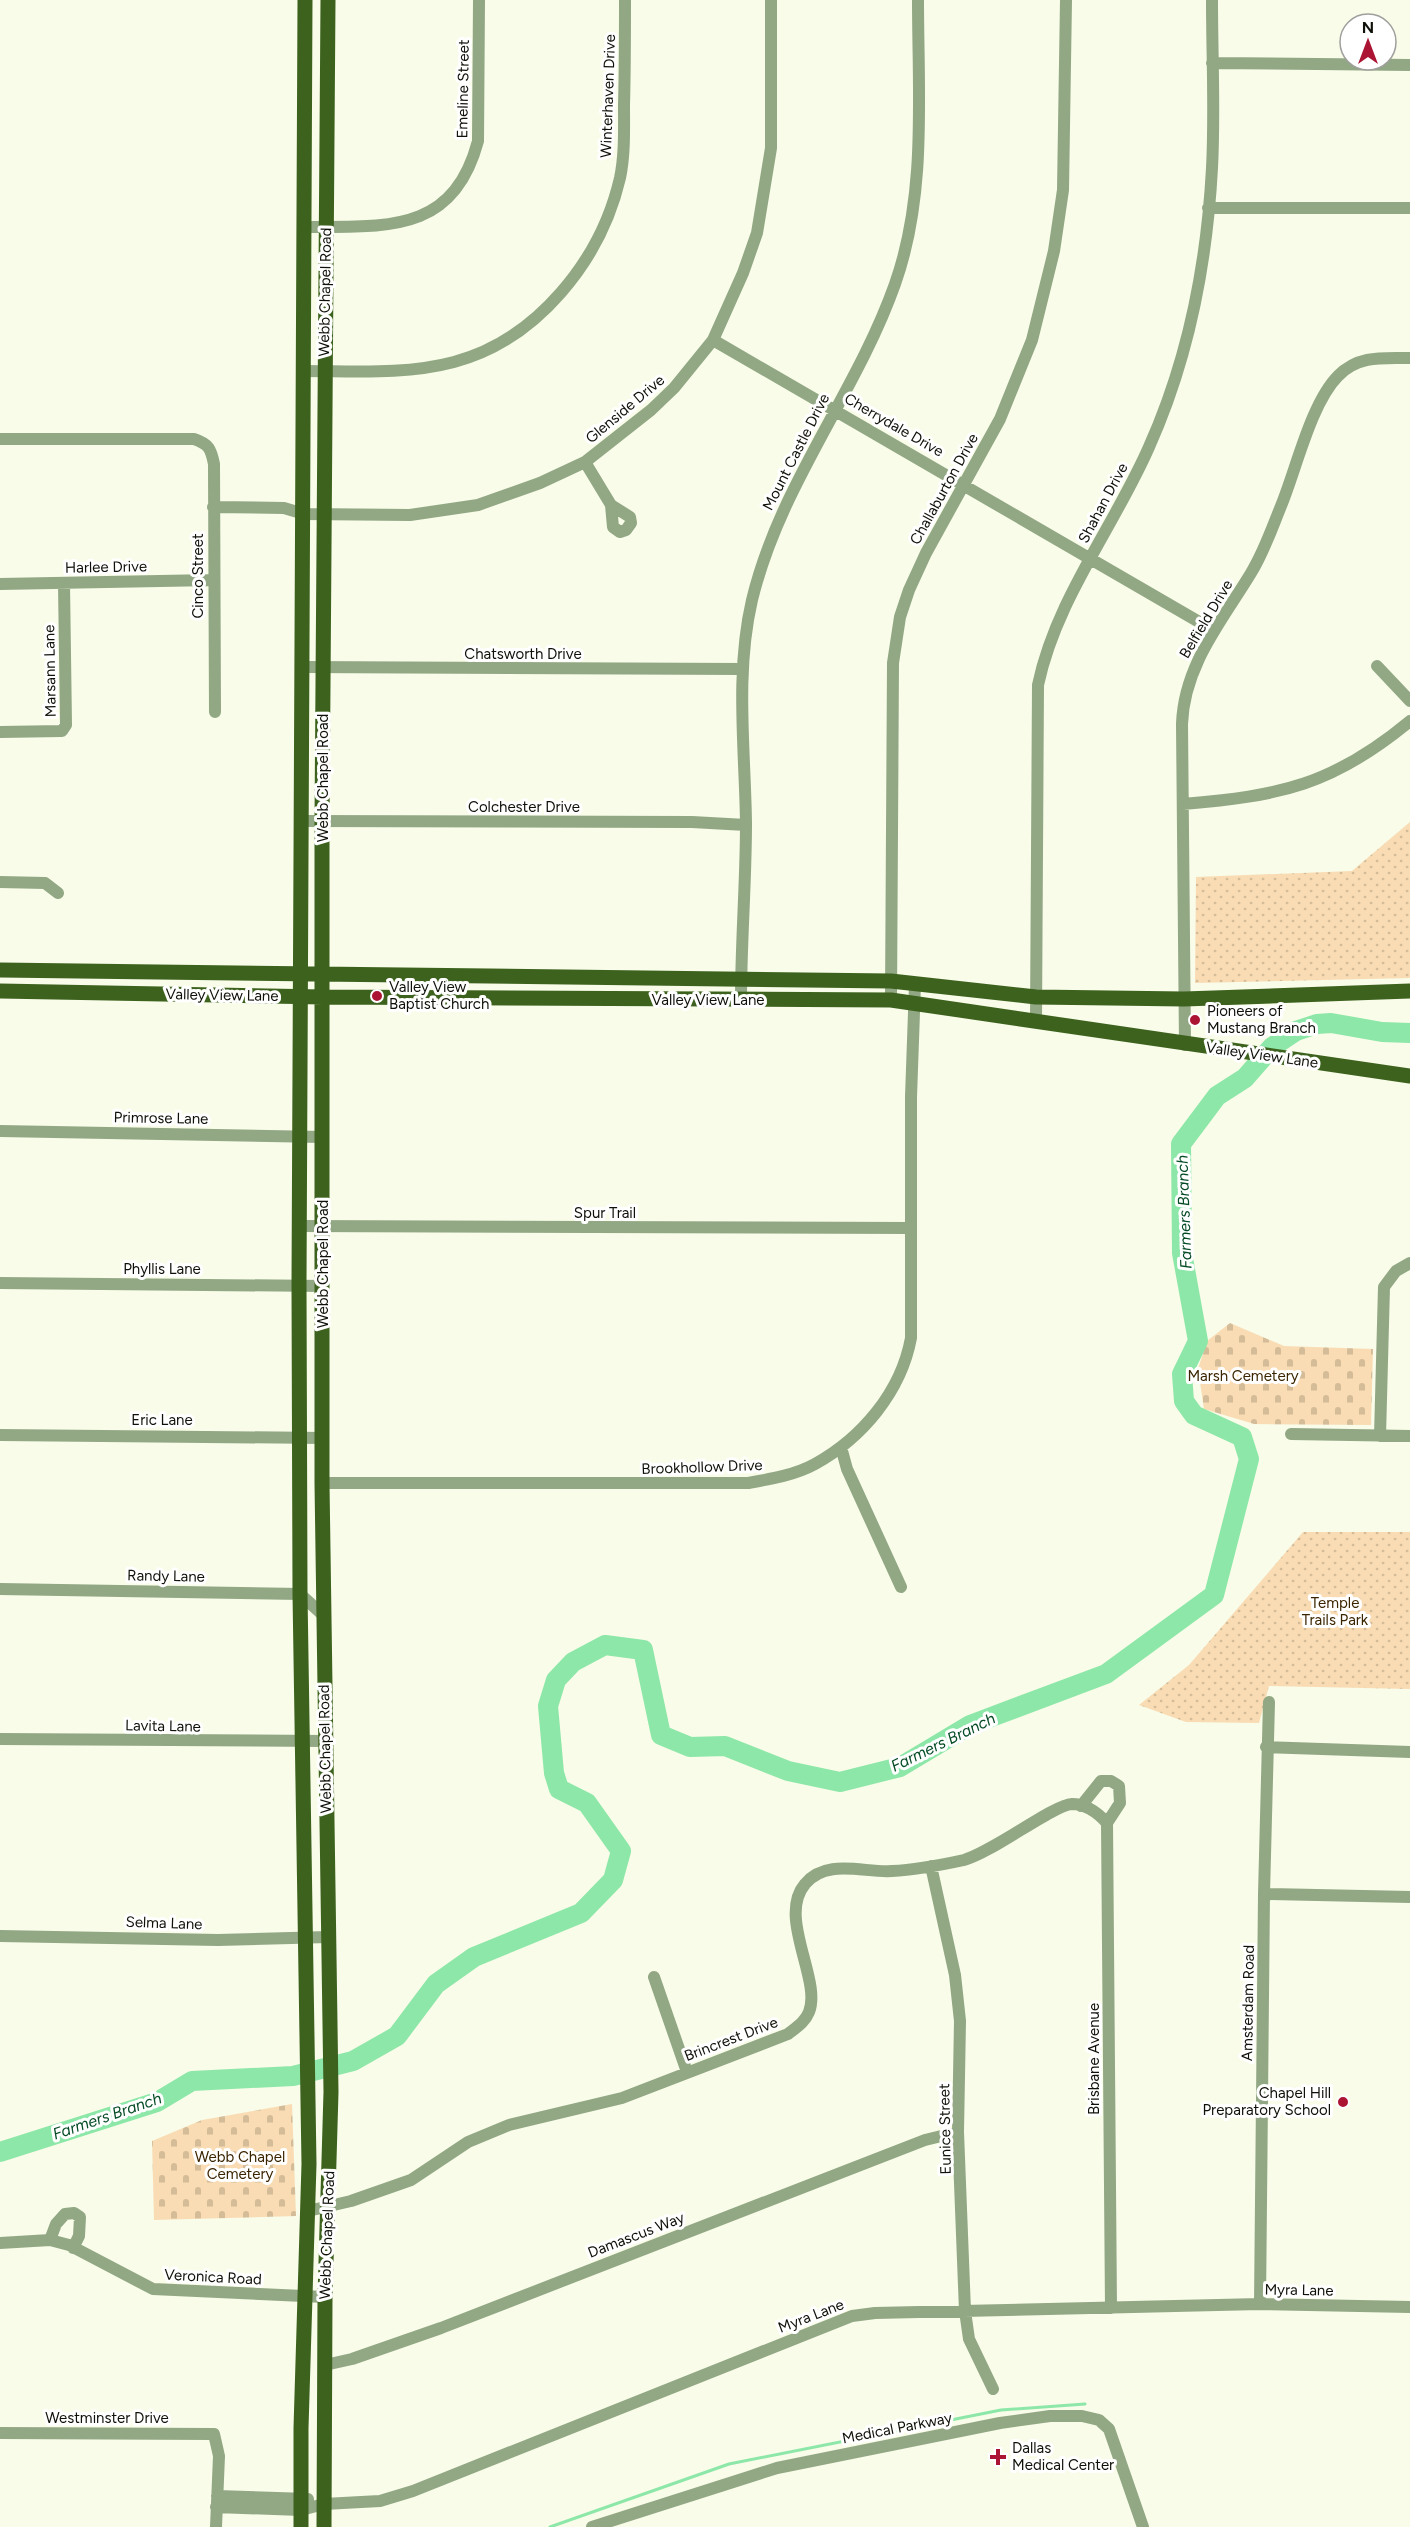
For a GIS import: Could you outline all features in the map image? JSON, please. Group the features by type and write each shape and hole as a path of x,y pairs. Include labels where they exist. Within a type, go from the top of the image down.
{"main road":[{"name":"Webb Chapel Road","path":"302,2527 308,2211 307,1938 300,1594 298,1284 304,514 304,0"},
{"name":"Webb Chapel Road","path":"324,2527 325,2297 331,2092 322,1483 322,821 328,0"},
{"path":"304,162 327,162"},
{"name":"Valley View Lane","path":"0,970 891,981 1036,997 1184,999 1410,991"},
{"path":"119,972 119,993"},
{"name":"Valley View Lane","path":"0,991 322,997 891,1000 1036,1019 1185,1045 1410,1076"}],"street":[{"name":"Emeline Street","path":"304,227 405,223 426,215 461,185 472,164 478,141 479,0"},
{"name":"Winterhaven Drive","path":"304,371 413,370 463,360 504,341 558,297 595,242 608,216 620,177 624,148 626,0"},
{"name":"Glenside Drive","path":"213,507 284,508 304,514 410,515 478,505 540,483 585,462 651,410 680,381 713,340 743,273 757,232 766,193 771,148 771,0"},
{"name":"Mount Castle Drive","path":"741,1000 746,825 742,669 751,603 761,566 782,510 879,324 906,247 915,197 918,0"},
{"name":"Challaburton Drive","path":"891,1000 893,663 897,636 913,581 1000,419 1032,340 1054,250 1062,190 1066,0"},
{"name":"Shahan Drive","path":"1036,1019 1038,685 1045,650 1150,445 1176,372 1194,306 1212,168 1212,0"},
{"path":"1212,63 1410,65"},
{"path":"1208,208 1410,208"},
{"name":"Cherrydale Drive","path":"713,340 836,409 1214,630"},
{"name":"Belfield Drive","path":"1185,1045 1182,701 1192,672 1214,630 1253,570 1282,504 1318,407 1333,383 1352,364 1370,358 1410,358"},
{"name":"Cinco Street","path":"0,439 194,439 206,443 211,449 214,464 214,711"},
{"path":"585,462 611,505"},
{"name":"Harlee Drive","path":"0,584 213,580"},
{"name":"Marsann Lane","path":"0,732 62,731 66,725 64,584"},
{"path":"1377,666 1410,701"},
{"name":"Chatsworth Drive","path":"303,667 742,669"},
{"path":"1183,804 1271,795 1325,778 1385,742 1410,721"},
{"name":"Colchester Drive","path":"302,821 692,822 746,825"},
{"path":"0,882 45,883 58,893"},
{"name":"Brookhollow Drive","path":"322,1483 748,1484 814,1465 859,1432 877,1411 903,1371 913,1320 911,1097 915,984"},
{"name":"Primrose Lane","path":"0,1131 322,1137"},
{"name":"Spur Trail","path":"300,1226 911,1228"},
{"path":"1380,1436 1384,1287 1396,1271 1410,1263"},
{"name":"Phyllis Lane","path":"0,1283 323,1286"},
{"path":"1291,1434 1410,1436"},
{"name":"Eric Lane","path":"0,1435 323,1438"},
{"path":"841,1447 847,1469 902,1587"},
{"name":"Randy Lane","path":"0,1588 300,1594"},
{"path":"300,1594 323,1615"},
{"name":"Amsterdam Road","path":"1260,2304 1266,1747 1269,1702"},
{"name":"Lavita Lane","path":"0,1739 325,1741"},
{"path":"1266,1747 1410,1752"},
{"path":"1101,1781 1111,1781 1119,1786 1120,1803 1107,1823 1098,1813 1081,1806 1101,1781"},
{"name":"Brincrest Drive","path":"308,2211 351,2201 411,2180 468,2142 509,2125 622,2098 788,2034 803,2023 810,2010 810,1995 795,1915 797,1898 806,1883 824,1871 839,1869 891,1871 966,1859 1004,1842 1061,1807 1072,1804 1081,1806"},
{"name":"Brisbane Avenue","path":"1107,1823 1111,2308"},
{"name":"Eunice Street","path":"932,1866 955,1975 960,2021 958,2132 965,2311 969,2339 993,2389"},
{"path":"1264,1894 1410,1898"},
{"name":"Selma Lane","path":"0,1936 328,1937"},
{"path":"654,1977 687,2072"},
{"name":"Damascus Way","path":"325,2365 352,2359 441,2328 925,2140 958,2132"},
{"path":"50,2240 65,2214 74,2213 80,2217 82,2225 74,2248"},
{"name":"Veronica Road","path":"0,2243 50,2240 74,2248 153,2289 325,2297"},
{"name":"Myra Lane","path":"217,2502 324,2504 380,2501 413,2491 852,2316 1260,2304 1410,2307"},
{"name":"Medical Parkway","path":"592,2527 777,2468 1000,2422 1050,2416 1082,2416 1099,2420 1108,2429 1143,2527"},
{"name":"Westminster Drive","path":"0,2433 214,2434 219,2456 217,2502"},
{"path":"216,2527 217,2502"}],"green space":[{"path":"1410,822 1410,978 1195,983 1196,877 1352,871"},
{"name":"Marsh Cemetery","path":"1230,1323 1284,1346 1373,1349 1371,1425 1254,1424 1204,1409 1198,1369 1207,1341"},
{"name":"Temple Trails Park","path":"1303,1532 1410,1532 1410,1689 1269,1686 1259,1723 1186,1722 1139,1705 1189,1665"},
{"name":"Webb Chapel Cemetery","path":"292,2104 296,2216 154,2220 152,2141 202,2120"}],"waterway":[{"name":"Farmers Branch","path":"0,2152 157,2102 192,2081 293,2076 353,2061 397,2036 436,1984 474,1957 581,1913 613,1880 621,1851 587,1803 559,1789 554,1773 548,1706 556,1680 573,1662 605,1645 643,1650 661,1735 690,1747 725,1746 788,1771 840,1782 900,1767 970,1725 1106,1674 1214,1595 1249,1459 1242,1437 1194,1415 1184,1401 1182,1374 1198,1341 1182,1253 1181,1144 1217,1096 1245,1078 1272,1047 1296,1031 1317,1024 1331,1023 1382,1032 1410,1033"},
{"path":"550,2527 729,2464 1001,2410 1085,2404"}],"place":[{"name":"Valley View Baptist Church","path":"377,996"},
{"name":"Pioneers of Mustang Branch","path":"1195,1020"},
{"name":"Chapel Hill Preparatory School","path":"1343,2102"},
{"name":"Dallas Medical Center","path":"998,2457"}]}
